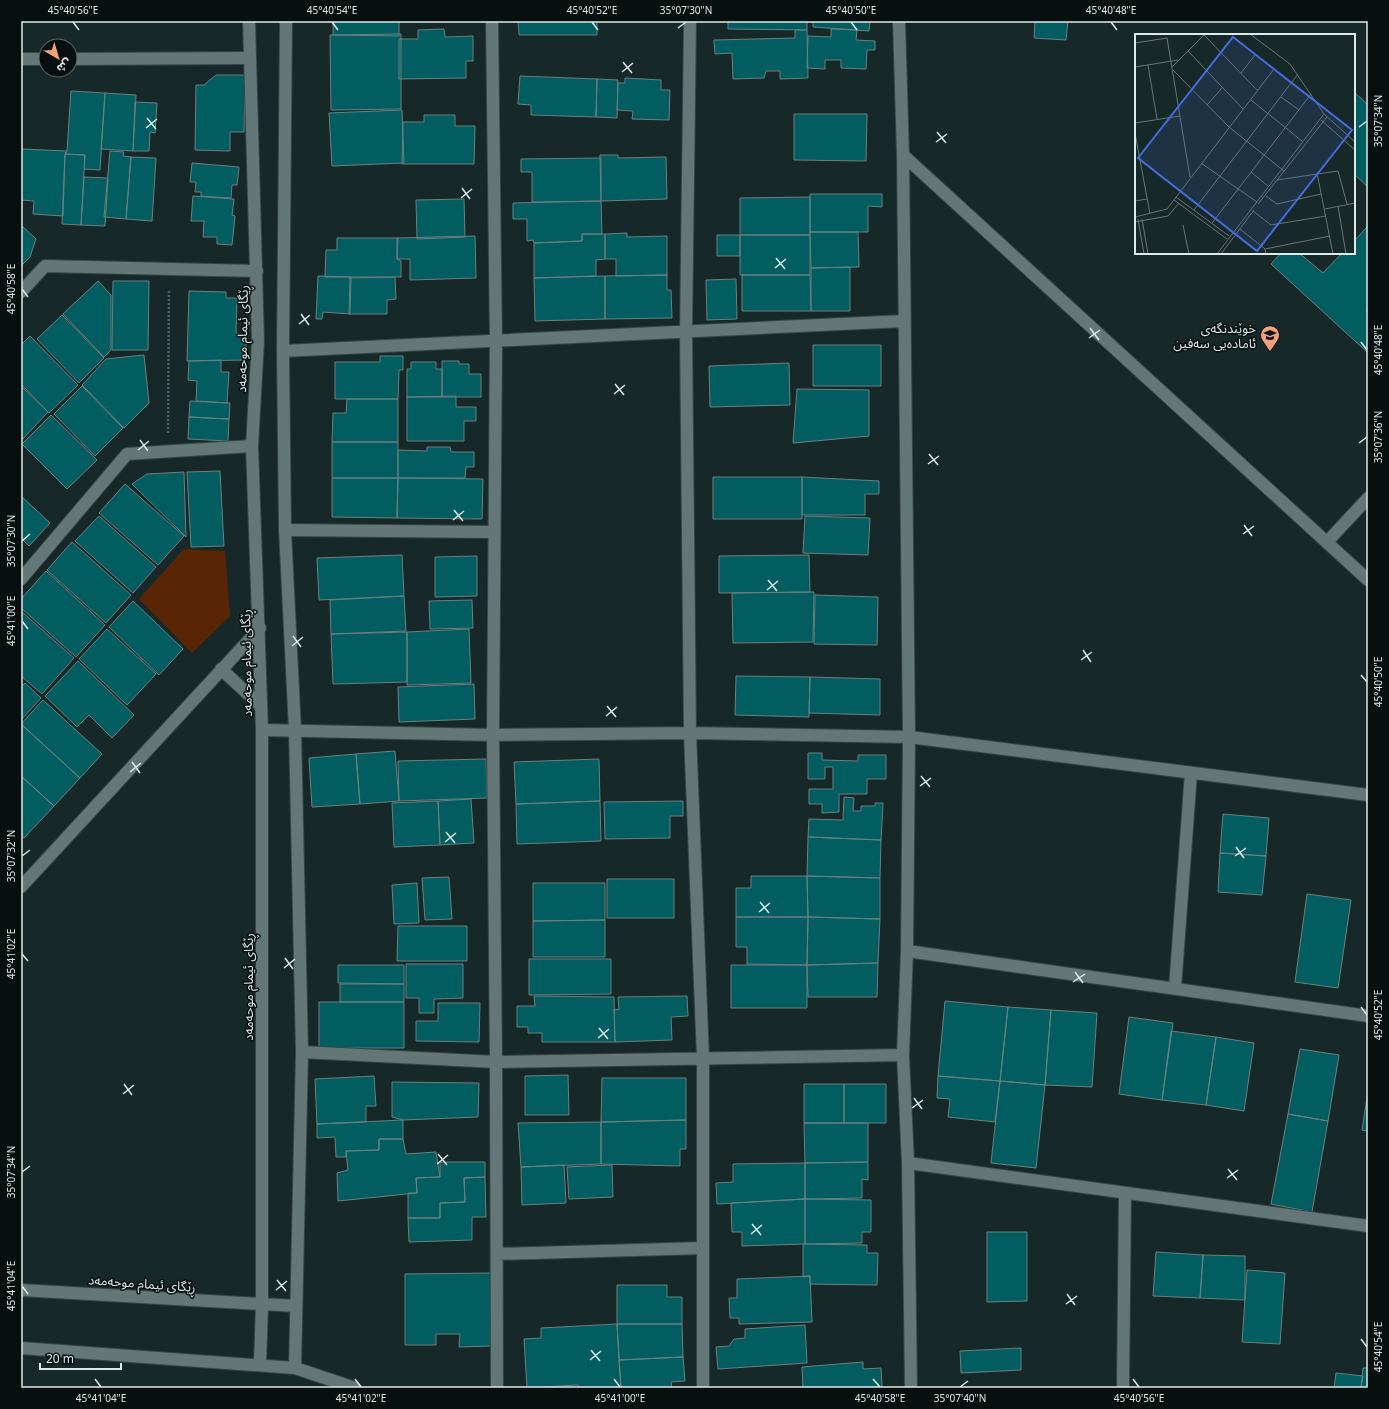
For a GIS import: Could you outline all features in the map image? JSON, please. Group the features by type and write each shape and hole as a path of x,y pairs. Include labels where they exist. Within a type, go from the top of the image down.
{"street":[{"name":"ڕێگای ئیمام موحەمەد","path":"249,21 258,341 252,446 260,628 262,730 262,1305 260,1364"},
{"path":"286,21 283,351 285,530 295,730 302,1052 295,1368"},
{"path":"492,21 496,342 492,735 496,1062 497,1388"},
{"path":"690,21 686,332 690,733 703,1058 703,1388"},
{"path":"899,21 903,155 909,737 907,951 903,1055 908,1163 911,1388"},
{"path":"78,58 250,58"},
{"path":"21,59 38,59"},
{"path":"903,155 1368,580"},
{"path":"21,292 45,266 257,271"},
{"path":"283,351 496,342 904,321"},
{"path":"21,579 126,454 252,446"},
{"path":"1327,542 1368,498"},
{"path":"285,530 494,532"},
{"path":"21,887 260,628"},
{"path":"221,669 261,706"},
{"path":"262,730 492,735 690,733 909,737 1368,795"},
{"path":"1175,988 1191,773"},
{"path":"907,951 1368,1016"},
{"path":"302,1052 496,1062 903,1055"},
{"path":"908,1163 1368,1226"},
{"path":"1123,1388 1125,1193"},
{"path":"497,1254 703,1248"},
{"name":"ڕێگای ئیمام موحەمەد","path":"21,1290 296,1306"},
{"path":"21,1348 260,1364 295,1368 355,1388"}],"path":[{"path":"168,452 169,269"}],"shaded area":[{"path":"184,549 225,551 230,616 192,653 139,599"}],"building":[{"path":"333,21 399,21 399,36 333,35"},
{"path":"518,21 597,21 597,35 519,35"},
{"path":"728,21 807,21 807,30 728,29"},
{"path":"813,21 870,21 869,31 813,27"},
{"path":"1035,21 1068,21 1066,40 1034,38"},
{"path":"444,29 445,37 473,36 473,61 466,61 466,78 399,79 399,39 418,39 418,30"},
{"path":"831,29 857,30 856,40 875,41 875,50 867,50 866,69 841,68 841,60 825,60 825,69 807,68 808,36 831,37"},
{"path":"795,30 807,30 808,78 780,79 780,71 766,71 764,78 733,79 732,53 715,54 714,40 795,38"},
{"path":"401,34 401,109 331,110 330,35"},
{"path":"216,75 245,75 244,132 230,132 230,151 195,150 196,85 204,85"},
{"path":"520,76 597,79 596,117 531,115 531,105 518,104"},
{"path":"625,78 661,80 661,90 670,90 669,120 632,119 633,111 617,110 618,83 625,83"},
{"path":"597,79 618,80 617,118 596,117"},
{"path":"71,91 105,93 100,170 84,169 85,155 65,154 67,151"},
{"path":"105,93 136,95 133,151 101,149"},
{"path":"1355,93 1368,105 1368,187 1355,175"},
{"path":"135,102 157,103 155,133 150,132 149,151 133,151"},
{"path":"402,110 404,163 332,166 329,113"},
{"path":"794,114 867,114 866,161 794,160"},
{"path":"424,115 455,115 455,126 475,126 474,164 402,164 403,122 424,122"},
{"path":"21,149 67,151 65,154 63,216 33,214 34,201 21,200"},
{"path":"110,151 124,152 123,156 131,157 126,219 104,217"},
{"path":"65,154 85,155 81,225 62,224"},
{"path":"600,155 618,155 618,158 666,157 667,199 601,201"},
{"path":"131,157 156,158 152,221 126,219"},
{"path":"601,158 601,201 532,202 532,172 521,172 521,159"},
{"path":"192,163 239,167 237,185 232,185 231,198 201,196 201,192 195,192 196,182 190,182"},
{"path":"84,177 108,178 105,226 81,225"},
{"path":"810,194 882,194 882,207 868,206 868,232 810,232"},
{"path":"193,196 234,199 232,215 235,216 232,245 217,244 217,237 203,237 204,221 191,221"},
{"path":"810,197 810,235 740,235 740,198"},
{"path":"464,199 465,237 417,239 416,200"},
{"path":"601,201 602,234 582,234 582,241 534,243 533,240 527,241 527,219 513,219 513,203"},
{"path":"21,225 36,239 30,257 21,266"},
{"path":"1368,226 1368,308 1366,310 1368,312 1368,353 1271,264 1280,254 1300,254 1323,273 1341,254 1355,254 1355,240"},
{"path":"810,232 858,232 859,267 811,268"},
{"path":"627,233 627,237 667,236 667,275 616,276 616,259 605,259 605,234"},
{"path":"582,234 605,234 605,259 596,260 596,276 534,278 534,243 582,241"},
{"path":"717,235 740,235 740,256 717,256"},
{"path":"740,235 810,235 810,275 740,275"},
{"path":"475,236 476,278 410,280 410,259 397,259 397,238"},
{"path":"337,238 398,238 397,259 401,261 401,277 325,277 326,250 337,250"},
{"path":"850,267 850,311 811,311 811,268"},
{"path":"667,275 667,290 671,290 672,318 605,319 605,276"},
{"path":"742,275 810,275 811,311 742,311"},
{"path":"318,276 351,277 350,314 323,312 322,319 316,319"},
{"path":"605,276 605,319 535,321 534,278"},
{"path":"395,277 396,299 387,300 387,314 349,314 350,278"},
{"path":"736,279 737,319 707,320 706,280"},
{"path":"98,281 111,295 111,350 104,357 63,314"},
{"path":"113,281 149,281 148,350 112,350"},
{"path":"189,291 226,292 226,298 237,298 236,333 246,336 246,360 187,361"},
{"path":"62,315 104,358 79,383 37,339"},
{"path":"30,336 78,385 49,413 21,384 21,345"},
{"path":"813,345 881,345 881,386 813,386"},
{"path":"144,355 149,403 124,428 82,385 106,359"},
{"path":"380,356 403,356 403,370 399,370 398,399 335,399 335,362 380,362"},
{"path":"221,360 221,372 229,372 227,403 196,401 197,381 188,380 189,361"},
{"path":"442,361 459,361 459,364 469,364 469,374 481,374 481,397 442,397"},
{"path":"411,362 436,362 436,369 442,369 442,397 407,397 407,369 411,369"},
{"path":"789,363 790,405 710,407 709,366"},
{"path":"21,386 48,412 21,441"},
{"path":"82,386 123,428 95,456 54,414"},
{"path":"797,389 869,390 869,436 793,443"},
{"path":"456,396 456,407 476,407 476,421 464,421 464,441 407,441 407,397"},
{"path":"347,399 398,399 398,442 332,442 333,413 346,413"},
{"path":"190,401 230,403 229,419 189,417"},
{"path":"51,415 97,460 67,489 22,444"},
{"path":"189,417 229,419 228,441 188,439"},
{"path":"332,442 398,442 398,478 332,478"},
{"path":"427,447 450,447 451,452 474,452 474,467 466,467 465,478 398,478 398,450 427,451"},
{"path":"220,471 224,546 191,547 187,472"},
{"path":"184,472 186,537 132,484 147,474"},
{"path":"713,477 802,477 802,519 713,519"},
{"path":"802,477 879,481 879,494 865,494 865,515 802,515"},
{"path":"332,478 398,478 397,518 332,517"},
{"path":"398,478 483,479 482,519 397,518"},
{"path":"125,484 184,536 158,565 99,513"},
{"path":"21,496 50,523 29,546 23,540 21,542"},
{"path":"99,516 156,567 133,593 75,541"},
{"path":"805,516 870,518 868,555 803,553"},
{"path":"72,542 131,595 106,623 47,570"},
{"path":"402,555 404,596 319,600 317,558"},
{"path":"809,555 810,592 719,593 719,556"},
{"path":"477,556 477,596 435,597 435,557"},
{"path":"46,571 105,625 76,657 21,608 21,599"},
{"path":"814,592 813,642 733,643 732,593"},
{"path":"815,595 878,597 877,645 814,644"},
{"path":"404,596 406,631 331,634 330,600"},
{"path":"472,600 473,628 430,629 429,601"},
{"path":"133,601 183,649 159,675 109,627"},
{"path":"21,611 74,658 42,694 21,676"},
{"path":"107,629 156,674 127,705 79,659"},
{"path":"469,629 471,683 407,685 407,632"},
{"path":"407,632 407,682 333,684 331,634"},
{"path":"78,661 134,715 112,738 89,715 77,727 45,696"},
{"path":"736,676 810,677 809,717 735,715"},
{"path":"810,677 880,679 880,715 809,713"},
{"path":"25,683 41,698 21,720 21,687"},
{"path":"474,684 475,719 399,722 398,687"},
{"path":"43,700 102,754 80,778 21,724"},
{"path":"21,724 80,778 54,806 21,776"},
{"path":"395,751 399,801 360,804 356,754"},
{"path":"808,753 822,753 822,760 858,761 858,755 886,755 886,779 867,779 867,794 839,794 839,812 822,813 822,804 809,804 809,789 833,789 833,767 825,767 825,779 808,779"},
{"path":"356,754 360,804 312,807 309,758"},
{"path":"486,759 487,798 399,801 398,761"},
{"path":"599,759 600,801 516,804 514,762"},
{"path":"21,776 54,806 24,838 21,836"},
{"path":"844,797 854,798 853,811 861,811 861,806 875,806 875,803 883,803 881,840 808,837 809,819 843,820"},
{"path":"471,799 474,843 440,845 438,801"},
{"path":"438,801 440,845 394,847 392,803"},
{"path":"600,801 601,841 517,844 516,804"},
{"path":"683,801 683,816 670,816 670,838 605,839 604,802"},
{"path":"1223,814 1269,818 1266,856 1220,853"},
{"path":"808,837 881,840 880,878 807,876"},
{"path":"1220,853 1266,856 1262,895 1218,892"},
{"path":"751,876 807,876 808,917 736,917 736,888 751,888"},
{"path":"807,876 880,878 880,919 808,917"},
{"path":"449,877 452,919 425,920 422,878"},
{"path":"607,879 674,879 674,918 607,918"},
{"path":"417,883 419,923 394,924 392,885"},
{"path":"533,883 605,883 605,920 533,921"},
{"path":"1307,894 1351,900 1338,988 1295,982"},
{"path":"736,917 808,917 807,965 747,964 747,947 736,947"},
{"path":"808,917 880,919 878,963 807,965"},
{"path":"605,920 605,957 533,957 533,921"},
{"path":"398,926 467,926 467,961 397,961"},
{"path":"529,959 611,959 611,994 529,995"},
{"path":"878,963 877,997 808,997 807,965"},
{"path":"406,964 463,964 463,998 434,999 434,1013 419,1013 419,998 406,998"},
{"path":"338,965 404,965 404,984 338,983"},
{"path":"731,965 807,965 807,1008 731,1008"},
{"path":"340,984 404,984 404,1002 340,1002"},
{"path":"534,996 614,997 615,1042 542,1042 542,1033 528,1033 528,1027 517,1027 517,1006 535,1006"},
{"path":"687,996 688,1016 671,1017 672,1040 615,1042 614,1009 619,1010 618,997"},
{"path":"945,1001 1008,1007 1000,1081 938,1076"},
{"path":"319,1002 404,1002 404,1048 319,1048"},
{"path":"438,1003 480,1003 479,1042 416,1041 416,1021 438,1021"},
{"path":"1008,1007 1051,1010 1045,1085 1000,1081"},
{"path":"1051,1010 1097,1013 1092,1087 1045,1085"},
{"path":"1129,1017 1173,1023 1162,1100 1119,1094"},
{"path":"1171,1031 1216,1037 1206,1105 1162,1100"},
{"path":"1216,1037 1254,1043 1244,1111 1206,1105"},
{"path":"1300,1049 1339,1055 1328,1121 1288,1114"},
{"path":"568,1075 569,1115 525,1115 525,1076"},
{"path":"374,1076 376,1106 366,1106 366,1122 317,1124 315,1079"},
{"path":"938,1076 1000,1081 995,1122 948,1117 950,1099 937,1098"},
{"path":"602,1078 686,1078 686,1120 601,1122"},
{"path":"1000,1081 1045,1085 1036,1168 991,1163"},
{"path":"392,1082 479,1083 478,1117 403,1120 392,1117"},
{"path":"804,1084 844,1084 844,1123 804,1123"},
{"path":"844,1084 886,1084 886,1123 844,1123"},
{"path":"1368,1091 1368,1131 1362,1130"},
{"path":"1288,1114 1328,1121 1312,1212 1271,1204"},
{"path":"403,1120 403,1139 379,1139 379,1150 346,1151 346,1157 336,1157 335,1137 317,1138 317,1124"},
{"path":"686,1120 686,1149 680,1149 680,1166 601,1164 601,1122"},
{"path":"601,1122 601,1164 521,1167 518,1123"},
{"path":"804,1123 868,1123 868,1162 805,1163"},
{"path":"379,1139 403,1139 406,1154 436,1152 440,1177 416,1178 417,1193 338,1201 337,1173 348,1170 346,1151 379,1150"},
{"path":"440,1162 485,1162 485,1177 464,1178 465,1202 440,1203 440,1218 408,1218 408,1193 417,1193 416,1178 440,1177"},
{"path":"868,1162 868,1180 862,1179 862,1198 805,1199 805,1163"},
{"path":"805,1163 805,1199 717,1204 716,1183 733,1182 733,1164"},
{"path":"564,1165 566,1203 522,1205 521,1167"},
{"path":"612,1165 613,1197 569,1199 567,1167"},
{"path":"485,1177 486,1217 472,1217 472,1240 409,1242 408,1218 440,1218 440,1203 465,1202 464,1178"},
{"path":"805,1199 871,1200 871,1232 862,1232 862,1243 805,1244"},
{"path":"805,1199 805,1244 742,1246 742,1232 732,1232 731,1203"},
{"path":"987,1232 1027,1232 1027,1301 987,1302"},
{"path":"803,1244 867,1245 867,1253 878,1253 877,1285 810,1284 810,1276 803,1277"},
{"path":"1156,1252 1203,1255 1200,1298 1153,1296"},
{"path":"1203,1255 1245,1256 1245,1300 1200,1298"},
{"path":"1247,1270 1285,1273 1280,1344 1242,1342"},
{"path":"492,1273 492,1346 459,1347 460,1334 436,1334 436,1345 405,1345 405,1274"},
{"path":"810,1276 812,1322 739,1324 739,1318 730,1318 729,1298 737,1298 737,1279"},
{"path":"617,1285 667,1285 667,1297 682,1297 682,1324 617,1324"},
{"path":"617,1324 682,1324 683,1357 619,1360"},
{"path":"617,1324 621,1388 579,1388 578,1385 527,1388 524,1339 541,1338 541,1328"},
{"path":"805,1325 807,1363 718,1369 716,1347 729,1346 734,1339 745,1338 745,1329"},
{"path":"1021,1348 1021,1370 961,1373 960,1351"},
{"path":"683,1357 685,1381 671,1382 672,1388 621,1388 619,1360"},
{"path":"863,1362 863,1369 881,1368 882,1387 803,1388 802,1367"},
{"path":"1363,1368 1368,1368 1368,1388 1361,1388"},
{"path":"1336,1373 1363,1376 1361,1388 1334,1388"}],"place":[{"name":"خوێندنگەی ئامادەیی سەفین","path":"1270,352"}]}
